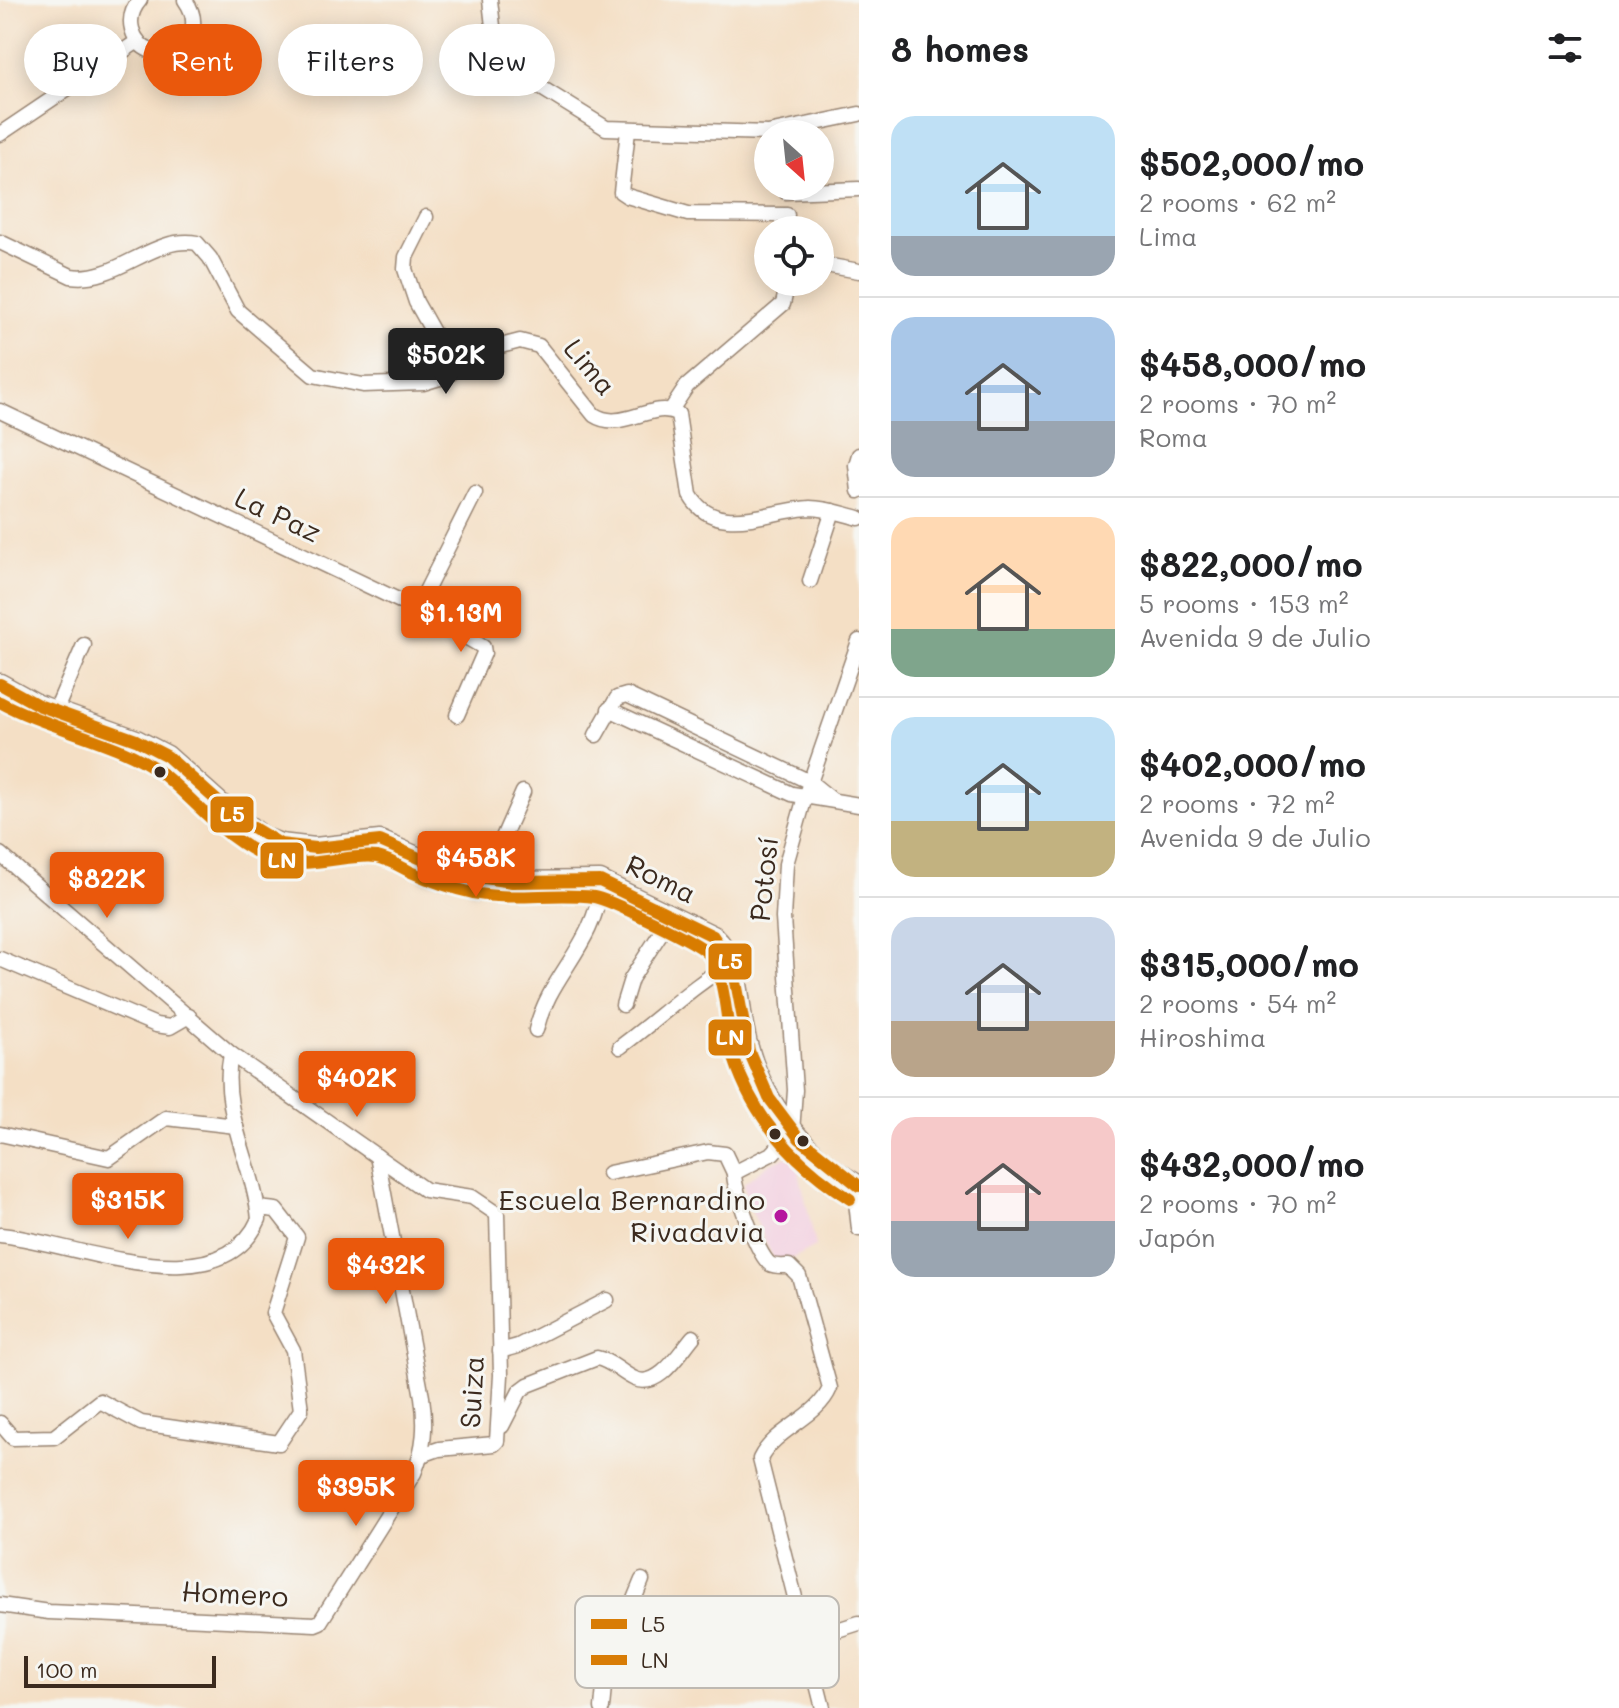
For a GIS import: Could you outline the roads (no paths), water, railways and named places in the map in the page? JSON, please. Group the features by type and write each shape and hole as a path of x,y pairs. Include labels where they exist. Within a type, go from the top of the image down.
{"main road":[{"name":"Roma","path":"0,684 55,712 136,740 167,756 234,816 272,841 294,848 380,841 442,868 485,878 512,882 602,882 713,936 733,962"},
{"path":"733,962 751,1058 770,1101 792,1132 856,1184"}],"street":[{"path":"140,0 131,22 138,41 155,52 175,50 183,45 193,27 194,17 185,0"},
{"path":"490,0 495,44 506,66 589,119 614,130 754,132"},
{"path":"0,134 138,41"},
{"path":"834,120 859,114"},
{"path":"628,131 621,192 688,214 754,219"},
{"path":"834,189 859,189"},
{"path":"426,217 406,257 405,269 416,302 433,332 446,376"},
{"name":"Lima","path":"0,242 71,276 83,278 113,270 177,242 197,243 205,249 238,311 304,370 374,386 423,383 446,376 489,349 520,341 539,346 594,415 603,421 671,410"},
{"path":"834,267 859,271"},
{"path":"785,296 783,304 687,386 671,410 682,421 690,495 702,509 722,517 743,520 808,508 859,518"},
{"name":"La Paz","path":"0,411 417,609 483,647 484,653 457,715"},
{"path":"859,455 856,465 859,491"},
{"path":"417,609 475,493"},
{"path":"810,581 833,511"},
{"name":"Potosí","path":"792,1132 795,1090 783,895 789,849 807,790 856,662 859,641"},
{"path":"55,712 84,645"},
{"path":"596,735 617,698 627,695 807,790 859,805"},
{"path":"485,878 523,792"},
{"path":"0,854 231,1054 377,1156 425,1415 422,1455"},
{"path":"536,1030 540,1013 592,927 602,882"},
{"path":"623,1005 631,979 673,914"},
{"path":"0,959 156,1025 170,1027 189,1016"},
{"path":"620,1047 689,996 710,975 733,962"},
{"path":"0,1235 139,1262 187,1266 235,1250 255,1229 259,1219 236,1126 228,1067 231,1054"},
{"path":"0,1134 109,1158 166,1118 236,1126"},
{"path":"734,1173 773,1153 792,1132"},
{"path":"609,1173 708,1152 725,1154 734,1173 740,1201 766,1260 789,1266 799,1276 830,1388 823,1402 766,1447 760,1459 795,1596"},
{"name":"Suiza","path":"377,1156 425,1190 482,1201 491,1207 498,1220 499,1433 494,1444 439,1449 422,1455"},
{"path":"856,1184 859,1229"},
{"path":"0,1423 13,1438 54,1437 100,1401 141,1423 279,1443 301,1410 295,1360 273,1313 297,1237 276,1210 258,1208"},
{"path":"500,1351 518,1346 607,1300"},
{"path":"499,1433 520,1391 528,1385 597,1358 635,1379 651,1379 661,1375 693,1337"},
{"name":"Homero","path":"0,1605 49,1612 315,1624 422,1455"},
{"path":"635,1596 642,1580"},
{"path":"839,1629 859,1623"},
{"path":"602,1708 604,1688"},
{"path":"818,1688 823,1708"}],"place":[{"name":"Escuela Bernardino Rivadavia","path":"781,1216"}]}
